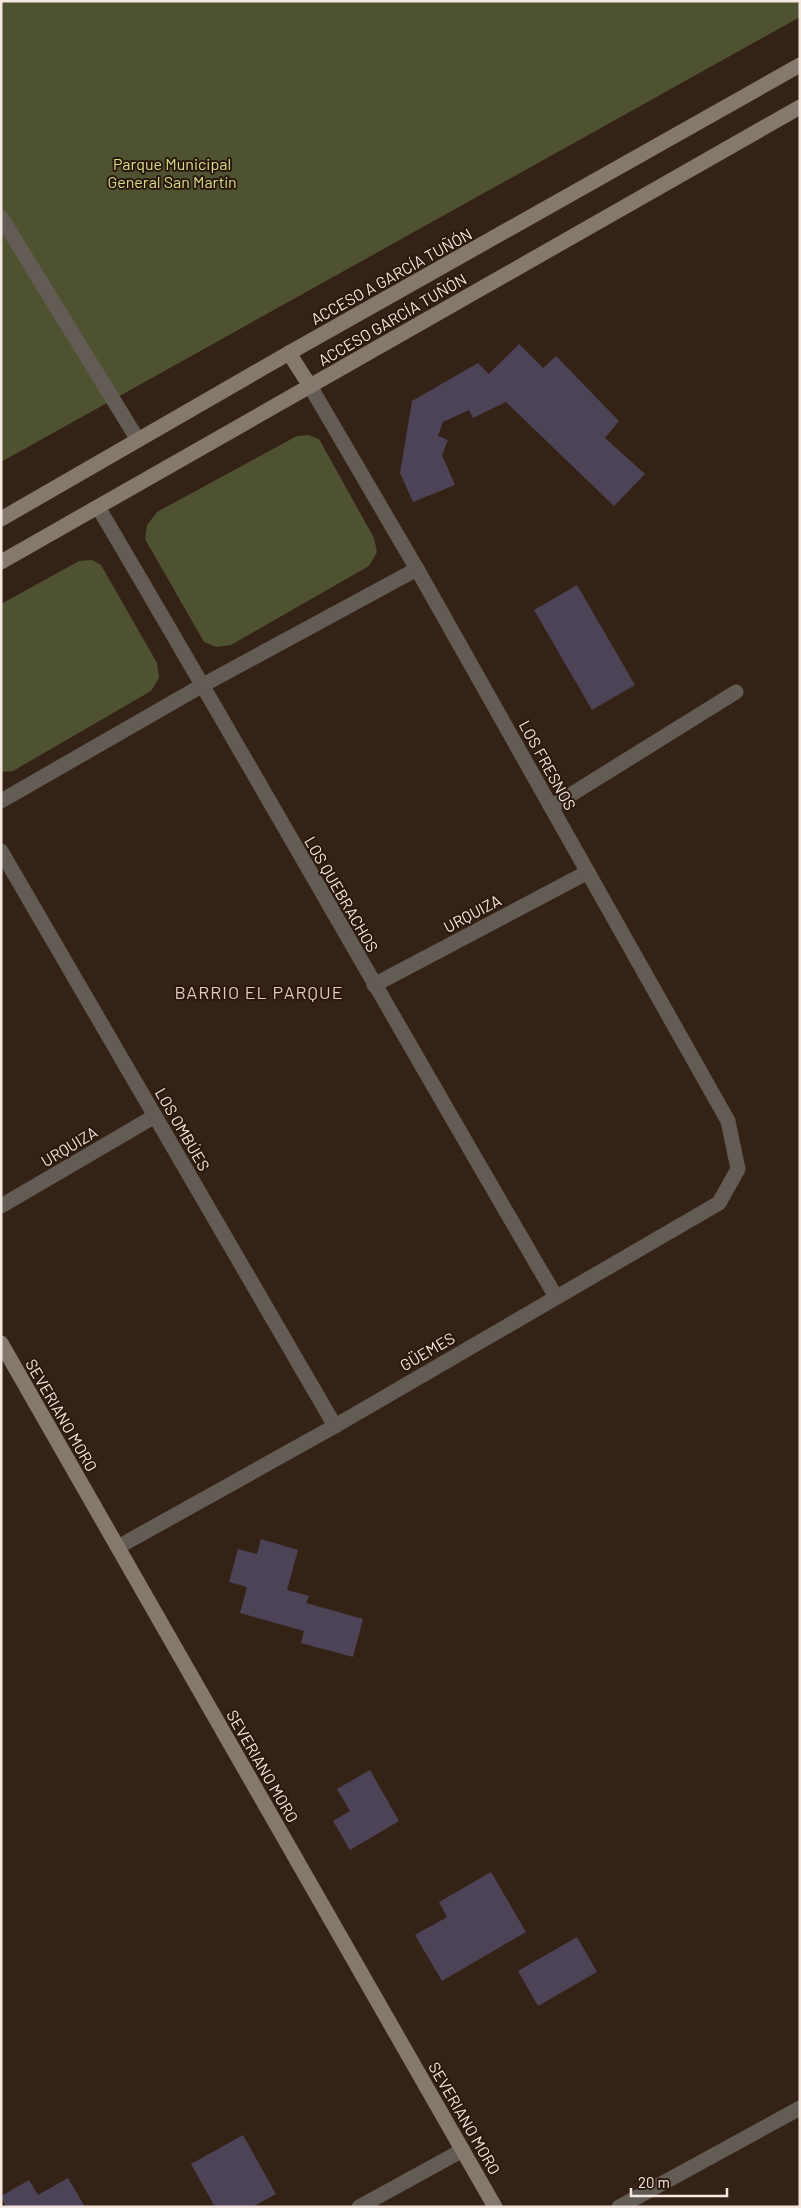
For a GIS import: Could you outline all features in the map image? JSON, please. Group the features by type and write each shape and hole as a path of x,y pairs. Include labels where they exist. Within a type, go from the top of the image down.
{"main road":[{"name":"ACCESO A GARCÍA TUÑÓN","path":"1,519 289,353 800,64"},
{"name":"ACCESO GARCÍA TUÑÓN","path":"1,562 800,107"},
{"path":"289,353 310,386"},
{"name":"SEVERIANO MORO","path":"1,1343 495,2207"}],"street":[{"path":"1,217 138,440"},
{"name":"LOS FRESNOS","path":"310,386 417,569 728,1121 738,1169"},
{"name":"LOS QUEBRACHOS","path":"98,507 204,685 374,985 556,1297"},
{"path":"1,801 204,685 417,569"},
{"path":"551,807 736,692"},
{"name":"LOS OMBÚES","path":"1,851 335,1426"},
{"name":"URQUIZA","path":"374,985 588,872"},
{"name":"URQUIZA","path":"1,1206 155,1116"},
{"name":"GÜEMES","path":"118,1547 335,1426 719,1204 738,1169"},
{"path":"619,2207 800,2108"},
{"path":"359,2207 463,2150"}],"green space":[{"name":"Parque Municipal General San Martín","path":"1,1 800,1 800,17 1,462"},
{"path":"309,435 319,439 374,538 377,552 369,566 231,645 216,647 204,642 145,539 147,525 157,512 297,436"},
{"path":"92,560 101,565 157,663 159,678 151,691 13,771 1,772 1,604 79,561"}],"building":[{"path":"519,344 543,368 556,356 619,421 605,438 645,474 614,506 506,402 473,418 469,410 443,422 438,436 448,440 442,455 455,485 413,502 400,473 412,401 478,363 489,374"},
{"path":"577,585 635,685 592,710 534,610"},
{"path":"261,1539 298,1550 287,1590 309,1596 306,1603 363,1619 353,1657 301,1643 304,1631 240,1613 247,1587 229,1582 238,1549 257,1554"},
{"path":"370,1770 399,1821 350,1850 333,1821 350,1811 337,1789"},
{"path":"491,1872 526,1932 442,1981 415,1935 447,1917 439,1902"},
{"path":"577,1937 597,1972 538,2006 518,1971"},
{"path":"243,2135 276,2194 252,2207 215,2207 191,2164"},
{"path":"68,2178 85,2207 6,2207 1,2198 1,2196 29,2180 38,2195"}],"district":[{"name":"BARRIO EL PARQUE","path":"259,992"}]}
